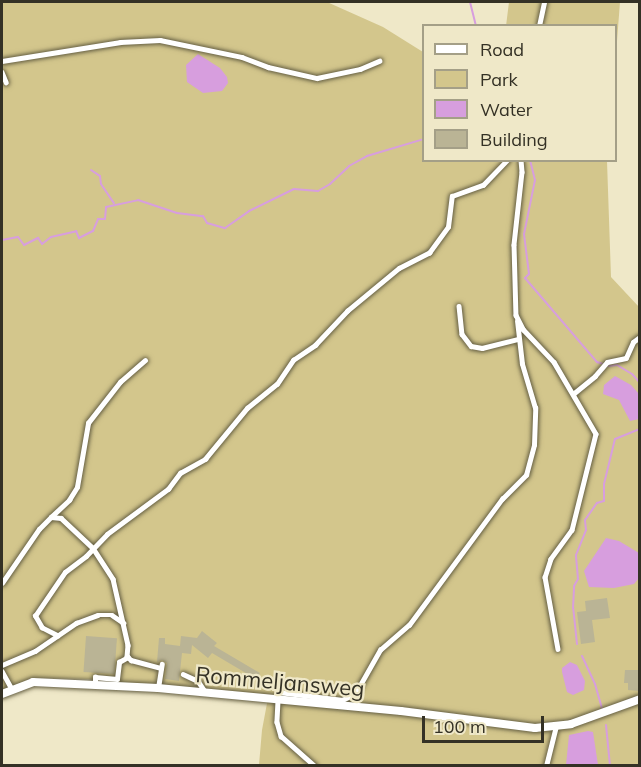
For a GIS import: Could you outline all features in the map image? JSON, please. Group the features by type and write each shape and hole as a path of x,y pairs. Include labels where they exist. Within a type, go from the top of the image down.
{"street":[{"name":"Rommeljansweg","path":"2,694 33,682 158,688 207,695 279,697 401,711 506,727 556,726 596,717 639,699"}],"lane":[{"path":"539,24 544,2"},
{"path":"2,61 120,42 160,40 242,57 268,67 317,78 360,69 379,61"},
{"path":"2,72 6,82"},
{"path":"58,636 42,628 35,616 60,577 107,534 168,489 180,473 205,459 247,408 278,384 293,360 315,345 347,311 399,268 416,262 433,249 451,219 452,196 483,185 505,162"},
{"path":"315,765 281,736 277,722 279,697 342,700 355,694 380,650 409,625 502,499 526,475 534,445 535,408 518,339 514,292 514,245 521,162"},
{"path":"459,306 462,334 471,346 482,348 518,339"},
{"path":"518,321 554,362 596,434 572,530 551,559 545,577 558,649"},
{"path":"573,394 600,371 606,362 626,358 634,340 639,338"},
{"path":"2,583 17,558 51,517 69,500 77,487 88,423 120,382 145,360"},
{"path":"51,517 66,521 93,548 113,579 124,623 128,657"},
{"path":"2,665 35,651 76,623 98,615 111,615 124,623"},
{"path":"95,685 94,677 117,679 119,662 128,657 162,666 158,688"},
{"path":"2,671 12,689"},
{"path":"183,674 198,681 207,695"},
{"path":"546,765 556,726"}],"green space":[{"path":"2,2 327,2 383,27 422,51 422,162 607,162 611,277 639,307 639,765 259,765 268,698 91,679 31,678 2,692"},
{"path":"509,2 620,2 617,41 617,24 506,24"}],"water":[{"path":"198,54 220,68 227,77 228,83 222,91 203,93 187,82 186,65"},
{"path":"615,376 631,385 639,394 639,419 630,421 619,400 603,394 604,385"},
{"path":"606,538 619,541 639,553 639,578 634,584 614,588 589,587 584,571"},
{"path":"570,662 577,665 585,681 584,690 573,695 567,692 562,672 562,668"},
{"path":"593,732 598,765 566,765 569,735"}],"building":[{"path":"607,598 610,618 592,620 595,642 581,644 577,612 586,611 585,601"},
{"path":"202,631 217,643 214,646 260,673 256,679 212,653 208,658 192,645 191,654 182,653 179,681 165,679 167,663 162,660 157,662 159,638 165,638 165,644 180,646 181,636 197,638"},
{"path":"86,636 117,638 114,674 83,672"},
{"path":"625,670 639,670 639,691 628,690 628,683 624,683"}],"waterway":[{"path":"470,2 476,24"},
{"path":"2,240 18,237 24,245 38,238 42,244 51,237 76,231 79,238 93,231 98,219 105,219 106,207 138,200 177,213 203,216 207,223 225,228 249,211 294,189 318,191 330,184 349,166 367,156 422,140"},
{"path":"530,162 535,180 524,234 529,274 525,278 597,362 609,366 617,365 632,374 640,383"},
{"path":"91,170 100,176 101,184 114,203"},
{"path":"577,644 573,608 574,586 578,579 576,555 586,530 585,520 597,503 604,501 604,484 615,439 640,429"},
{"path":"582,656 595,684 602,709"},
{"path":"606,725 610,766"}]}
